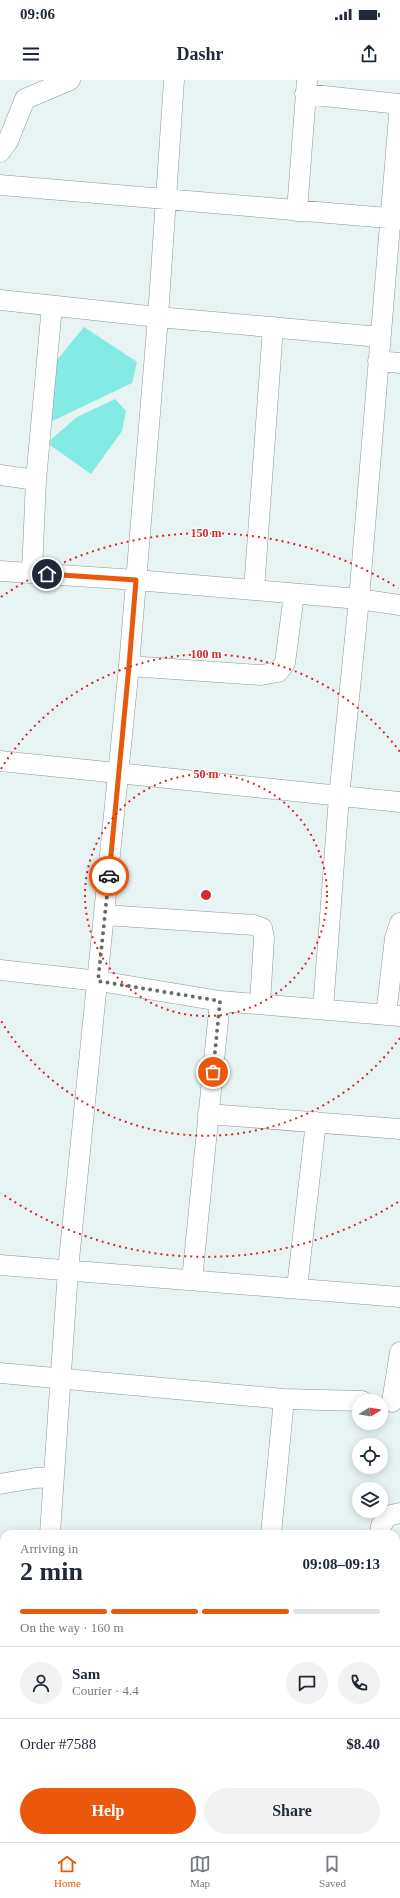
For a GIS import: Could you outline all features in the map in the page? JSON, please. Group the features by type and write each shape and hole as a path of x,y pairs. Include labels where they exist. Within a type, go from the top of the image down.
{"street":[{"path":"0,152 8,141 25,99 70,80"},
{"path":"50,1530 68,1270 129,666 158,317 174,80"},
{"path":"297,211 306,87 400,104 395,219 380,337 359,599 339,797 323,1009"},
{"path":"0,185 395,219"},
{"path":"0,300 158,317 380,337"},
{"path":"32,573 36,480 52,306"},
{"path":"254,590 273,327"},
{"path":"378,361 400,363"},
{"path":"0,475 36,480"},
{"path":"0,571 254,590 359,599 400,605"},
{"path":"129,666 261,675 278,672 285,663 294,594"},
{"path":"0,761 339,797 400,802"},
{"path":"105,915 254,925 262,928 264,938 260,1004"},
{"path":"0,970 98,981 220,1001 393,1015 395,938 400,923"},
{"path":"192,1280 220,1001"},
{"path":"208,1114 400,1129"},
{"path":"298,1288 316,1122"},
{"path":"0,1266 68,1270 400,1297"},
{"path":"391,1402 400,1352"},
{"path":"0,1373 284,1399 352,1401"},
{"path":"271,1530 284,1399"},
{"path":"0,1484 35,1478 53,1477"},
{"path":"380,1530 381,1526 387,1516 400,1513"}],"shaded area":[{"path":"84,327 137,362 132,383 46,424 49,370"},
{"path":"115,399 126,411 122,431 91,474 47,443 77,417"}],"way so far":[{"path":"109,876 98,981 220,1001 213,1072"}],"route":[{"path":"47,574 136,580 109,876"}]}
